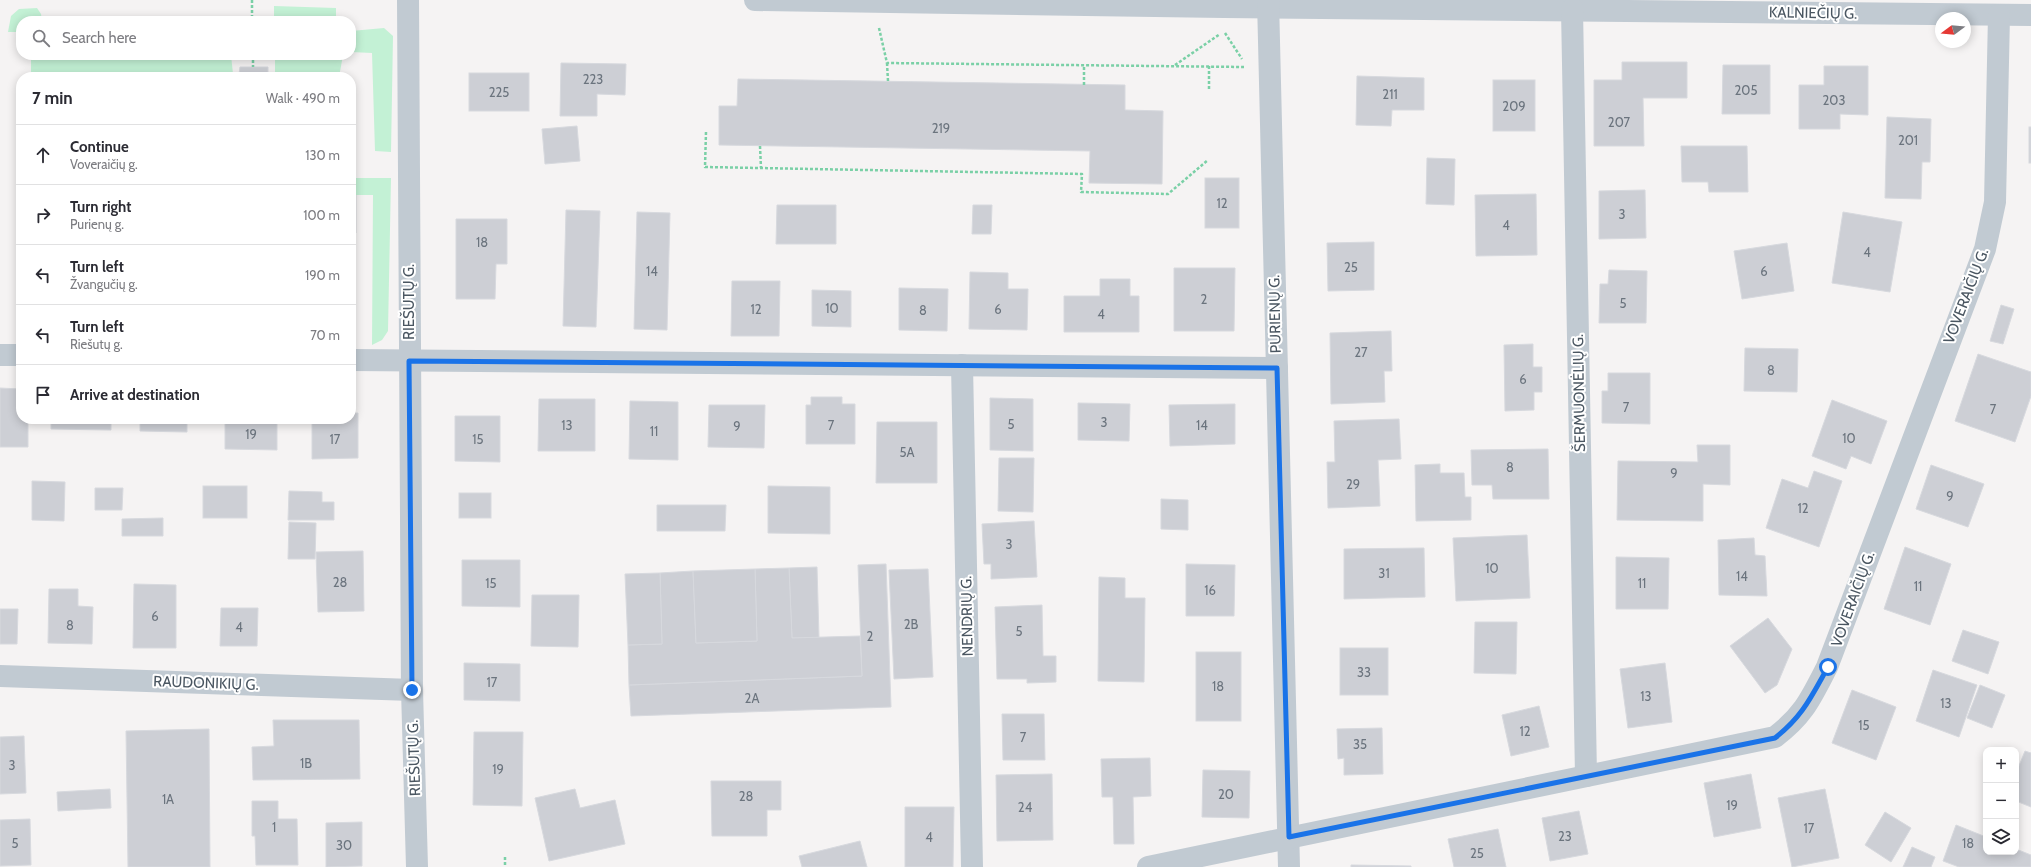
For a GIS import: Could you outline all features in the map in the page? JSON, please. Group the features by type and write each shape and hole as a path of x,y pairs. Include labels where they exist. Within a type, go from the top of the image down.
{"street":[{"name":"RIEŠUTŲ G.","path":"408,0 412,690 417,867"},
{"name":"KALNIEČIŲ G.","path":"756,0 1268,4 1572,9 1857,7 2000,15 2031,15"},
{"name":"PURIENŲ G.","path":"1268,4 1289,867"},
{"name":"ŠERMUONĖLIŲ G.","path":"1572,9 1586,776"},
{"name":"VOVERAIČIŲ G.","path":"1148,867 1775,738 1790,726 1805,709 1828,667 1985,249 1995,202 2000,15"},
{"path":"0,355 16,355"},
{"path":"356,360 1277,368"},
{"name":"NENDRIŲ G.","path":"962,365 972,867"},
{"name":"RAUDONIKIŲ G.","path":"0,676 412,690"}],"path":[{"path":"252,0 252,16"},
{"path":"874,2 887,63 888,81"},
{"path":"887,63 1174,66 1247,66 1224,31 1174,66"},
{"path":"253,60 253,67"},
{"path":"1084,65 1084,84"},
{"path":"1209,89 1210,66"},
{"path":"706,132 705,167 1082,174 1081,192 1168,194 1208,160"},
{"path":"760,146 761,168"},
{"path":"505,857 505,867"}],"green space":[{"path":"274,6 336,8 336,16 274,16"},
{"path":"37,8 41,16 16,16 16,32 8,32 11,16 19,9"},
{"path":"384,28 393,36 391,152 375,151 372,53 356,52 356,31"},
{"path":"31,60 232,60 233,72 31,72"},
{"path":"275,60 342,60 340,72 275,72"},
{"path":"356,178 391,178 388,331 382,340 372,345 373,195 356,195"}],"building":[{"path":"1622,62 1687,62 1687,98 1643,98 1644,146 1594,146 1594,80 1622,80"},
{"path":"561,63 626,64 625,95 597,94 597,116 560,116"},
{"path":"1723,65 1770,65 1770,114 1722,114"},
{"path":"1824,66 1868,66 1868,115 1840,114 1840,129 1799,129 1799,85 1824,85"},
{"path":"240,67 268,67 268,72 239,72"},
{"path":"469,73 529,73 529,111 469,111"},
{"path":"1357,76 1424,78 1424,110 1392,110 1391,126 1356,125"},
{"path":"738,79 1125,85 1125,110 1163,111 1162,184 1089,183 1090,151 719,145 719,106 737,106"},
{"path":"1493,80 1535,80 1535,131 1493,131"},
{"path":"1887,117 1931,119 1930,162 1922,162 1921,199 1885,198"},
{"path":"577,126 580,161 545,164 542,129"},
{"path":"2029,127 2031,127 2031,163 2029,163"},
{"path":"1681,146 1747,146 1748,192 1709,192 1708,182 1682,182"},
{"path":"1427,158 1455,159 1454,205 1426,204"},
{"path":"1205,178 1239,178 1239,228 1205,228"},
{"path":"1645,190 1646,238 1599,239 1599,191"},
{"path":"1536,194 1537,255 1476,256 1475,195"},
{"path":"777,205 836,205 836,244 776,244"},
{"path":"973,205 992,205 991,234 972,234"},
{"path":"566,210 600,211 596,327 563,326"},
{"path":"637,212 670,213 667,330 634,329"},
{"path":"1843,212 1902,222 1890,292 1832,283"},
{"path":"456,219 507,219 507,264 496,264 495,299 456,299"},
{"path":"1374,242 1374,290 1328,291 1327,243"},
{"path":"1787,243 1794,291 1742,299 1734,251"},
{"path":"1174,268 1235,268 1234,331 1174,331"},
{"path":"1609,270 1647,271 1646,323 1599,323 1600,284 1608,284"},
{"path":"970,272 1008,273 1008,289 1028,289 1027,330 969,329"},
{"path":"1100,279 1130,279 1130,296 1139,296 1139,332 1064,332 1064,296 1100,296"},
{"path":"732,281 780,281 779,336 731,336"},
{"path":"899,288 948,289 947,331 899,330"},
{"path":"812,290 851,291 851,327 812,326"},
{"path":"2001,305 2014,309 2003,344 1990,341"},
{"path":"1391,331 1392,371 1384,371 1385,402 1331,404 1330,333"},
{"path":"1533,344 1533,367 1542,367 1542,392 1534,392 1534,410 1505,411 1504,345"},
{"path":"1745,348 1798,349 1797,392 1744,391"},
{"path":"1978,354 2031,372 2031,396 2015,442 1955,421"},
{"path":"1608,373 1650,373 1650,424 1602,423 1602,391 1608,391"},
{"path":"0,388 16,389 16,424 28,424 28,447 0,447"},
{"path":"811,397 842,397 842,404 855,404 855,444 806,444 806,405 811,405"},
{"path":"990,398 1033,399 1033,451 990,450"},
{"path":"539,399 595,399 595,451 538,451"},
{"path":"1832,400 1887,421 1871,464 1851,456 1846,469 1812,456"},
{"path":"630,401 678,402 678,460 629,459"},
{"path":"1078,403 1130,404 1129,441 1078,440"},
{"path":"1235,404 1235,444 1170,446 1169,405"},
{"path":"709,405 765,405 764,448 708,447"},
{"path":"356,413 358,413 358,458 312,459 312,424 356,424"},
{"path":"455,416 500,416 500,462 455,461"},
{"path":"1399,419 1401,459 1378,460 1380,506 1328,508 1327,462 1335,462 1334,421"},
{"path":"877,422 937,422 937,483 876,483"},
{"path":"51,424 111,424 111,430 51,429"},
{"path":"140,424 187,424 187,432 140,431"},
{"path":"225,424 277,424 277,450 225,449"},
{"path":"1697,445 1730,445 1730,485 1703,484 1703,521 1617,520 1618,461 1698,462"},
{"path":"1548,449 1549,499 1493,499 1492,485 1472,485 1471,450"},
{"path":"999,458 1034,458 1033,512 998,511"},
{"path":"1440,464 1440,473 1464,473 1465,497 1471,497 1471,520 1416,521 1415,465"},
{"path":"1931,465 1984,484 1968,527 1916,509"},
{"path":"1814,471 1842,481 1819,547 1766,528 1782,479 1808,488"},
{"path":"32,481 65,482 64,521 32,520"},
{"path":"203,486 247,486 247,518 203,518"},
{"path":"768,486 830,487 830,534 768,533"},
{"path":"95,488 123,488 122,510 95,510"},
{"path":"289,491 322,492 322,502 334,502 334,520 288,520"},
{"path":"459,493 491,493 491,518 459,518"},
{"path":"1161,499 1188,500 1188,530 1161,529"},
{"path":"657,505 726,505 725,531 657,531"},
{"path":"163,518 163,536 122,536 122,519"},
{"path":"1034,521 1037,577 991,579 991,564 984,564 982,524"},
{"path":"289,522 316,523 315,559 288,559"},
{"path":"1527,535 1530,598 1456,601 1453,538"},
{"path":"1754,538 1755,555 1765,556 1767,596 1719,595 1718,540"},
{"path":"1905,547 1951,564 1930,625 1884,609"},
{"path":"1424,548 1425,597 1344,599 1344,549"},
{"path":"363,551 364,611 318,612 316,552"},
{"path":"1616,557 1669,558 1668,609 1616,609"},
{"path":"462,560 520,560 520,607 462,606"},
{"path":"886,564 891,707 631,716 629,685 862,676 858,565"},
{"path":"1186,564 1235,565 1234,616 1186,616"},
{"path":"817,567 819,638 792,638 789,568"},
{"path":"789,568 792,638 860,636 862,676 629,685 628,645 662,644 660,573 693,571 696,643 757,641 755,569"},
{"path":"755,569 757,641 696,643 693,571"},
{"path":"928,569 933,677 894,679 889,570"},
{"path":"660,573 662,644 628,645 625,574"},
{"path":"1099,577 1125,578 1125,598 1145,598 1144,682 1098,681"},
{"path":"134,584 176,585 176,648 133,648"},
{"path":"49,589 78,589 78,606 93,607 92,644 48,643"},
{"path":"532,595 579,595 578,647 531,646"},
{"path":"1042,605 1043,656 1056,656 1056,682 1027,683 1027,679 997,679 995,607"},
{"path":"221,608 258,608 257,646 220,646"},
{"path":"0,609 18,609 17,644 0,644"},
{"path":"1768,618 1792,649 1777,685 1765,693 1730,646"},
{"path":"1475,622 1517,622 1516,674 1474,673"},
{"path":"1963,630 1999,642 1988,674 1952,661"},
{"path":"1340,648 1388,648 1388,695 1340,695"},
{"path":"1196,652 1241,652 1241,721 1196,721"},
{"path":"464,663 520,664 520,701 464,700"},
{"path":"1665,663 1672,722 1628,728 1620,669"},
{"path":"1933,670 1977,685 1959,737 1916,721"},
{"path":"1980,685 2005,695 1992,728 1967,718"},
{"path":"1852,690 1896,707 1876,760 1832,743"},
{"path":"1539,706 1549,747 1511,756 1502,715"},
{"path":"1002,714 1044,714 1045,760 1003,760"},
{"path":"273,720 359,720 360,779 253,780 252,747 274,746"},
{"path":"1382,728 1383,774 1344,775 1344,758 1338,759 1337,729"},
{"path":"209,729 210,867 128,867 126,731"},
{"path":"474,732 523,732 522,806 473,805"},
{"path":"24,736 26,793 0,794 0,737"},
{"path":"2025,751 2031,753 2031,807 2019,802 2019,766"},
{"path":"1150,758 1151,796 1133,797 1134,844 1114,844 1113,797 1102,797 1101,759"},
{"path":"1203,770 1250,771 1249,818 1202,817"},
{"path":"1052,774 1053,840 997,841 996,775"},
{"path":"1751,774 1761,828 1714,837 1704,783"},
{"path":"711,781 781,781 781,810 767,810 767,836 712,836"},
{"path":"110,789 111,808 58,811 57,792"},
{"path":"575,789 580,808 615,800 625,844 549,861 535,798"},
{"path":"1825,789 1839,858 1792,867 1778,798"},
{"path":"252,801 278,801 278,819 297,819 298,865 256,865 255,836 252,836"},
{"path":"905,807 954,807 953,867 905,867"},
{"path":"1579,811 1588,854 1550,861 1542,818"},
{"path":"1885,812 1911,828 1891,862 1865,845"},
{"path":"30,819 31,865 0,866 0,820"},
{"path":"362,822 362,866 326,867 326,823"},
{"path":"1956,825 1983,836 1983,855 2019,855 2019,850 2031,855 2031,867 1959,867 1943,861"},
{"path":"1498,829 1506,867 1454,867 1448,839"},
{"path":"860,841 867,867 802,867 799,856"},
{"path":"1912,847 1935,857 1931,867 1903,867"},
{"path":"1351,865 1411,866 1411,867 1351,867"}],"route":[{"path":"412,690 409,361 1277,368 1289,837 1775,738 1790,726 1805,709 1828,667"}]}
